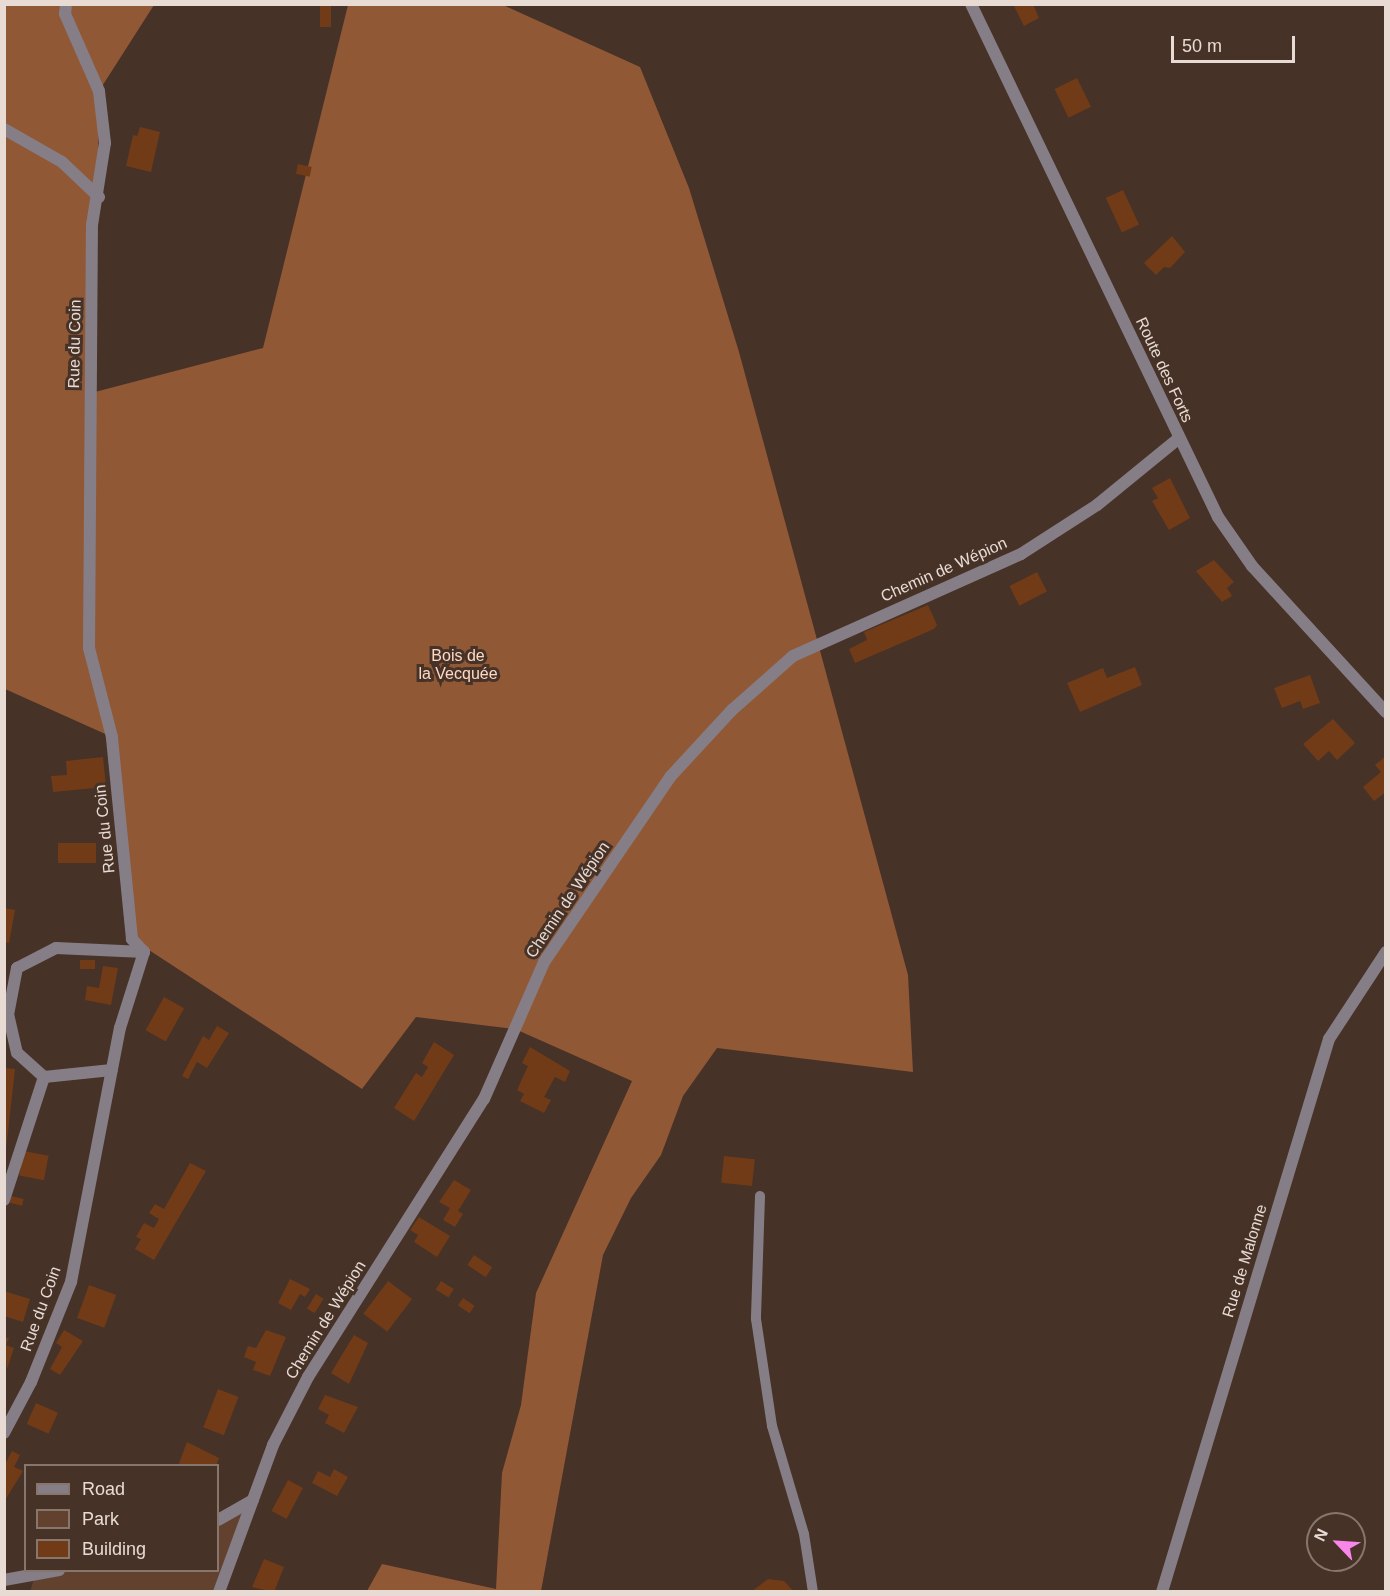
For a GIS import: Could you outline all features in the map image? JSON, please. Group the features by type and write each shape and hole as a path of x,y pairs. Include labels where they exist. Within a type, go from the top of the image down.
{"street":[{"name":"Rue du Coin","path":"4,1433 31,1382 71,1282 120,1028 144,952 132,939 112,737 89,648 92,225 99,197 105,143 99,91 65,14 66,4"},
{"name":"Route des Forts","path":"971,4 1178,439 1218,518 1252,566 1386,711"},
{"path":"4,129 62,162 99,197"},
{"name":"Chemin de Wépion","path":"219,1592 273,1445 308,1377 484,1099 544,962 671,776 732,710 793,656 1021,554 1097,506 1178,439"},
{"path":"112,1070 44,1077 17,1053 8,1015 17,968 56,948 144,952"},
{"name":"Rue de Malonne","path":"1162,1592 1329,1039 1386,952"},
{"path":"4,1200 44,1077"},
{"path":"219,1519 253,1500"},
{"path":"4,1580 47,1572"}],"lane":[{"path":"760,1196 756,1319 772,1426 804,1534 813,1592"}],"green space":[{"name":"Bois de la Vecquée","path":"5,5 154,5 99,91 95,392 263,348 348,5 503,5 640,67 689,188 739,352 908,975 913,1072 717,1048 683,1096 661,1155 631,1198 603,1255 541,1591 367,1591 382,1564 496,1589 502,1473 521,1405 536,1293 632,1081 515,1029 416,1017 362,1089 132,939 112,737 5,689"},
{"path":"253,1500 219,1591 30,1592 35,1575 50,1572 219,1572 219,1519"}],"building":[{"path":"320,4 331,4 331,27 320,27"},
{"path":"1013,4 1033,4 1039,18 1024,26"},
{"path":"1077,78 1091,107 1069,118 1055,89"},
{"path":"140,127 160,132 151,172 126,166 133,135 137,136"},
{"path":"298,164 312,167 310,177 296,174"},
{"path":"1123,190 1139,224 1122,232 1106,198"},
{"path":"1172,236 1185,252 1170,268 1164,267 1156,275 1144,263"},
{"path":"1170,478 1190,518 1169,530 1152,501 1158,498 1152,488"},
{"path":"1214,560 1234,582 1227,588 1232,596 1222,602 1196,571"},
{"path":"1037,572 1047,592 1019,606 1009,586"},
{"path":"928,605 937,625 934,629 855,663 849,649 867,640 864,632"},
{"path":"1135,667 1142,685 1080,712 1067,683 1103,668 1107,678"},
{"path":"1310,675 1320,703 1303,709 1300,701 1282,708 1274,688"},
{"path":"1333,719 1355,743 1337,760 1329,751 1318,761 1303,744"},
{"path":"1386,756 1386,792 1374,801 1363,787 1381,772 1375,765"},
{"path":"103,757 106,787 53,792 51,776 67,775 66,761"},
{"path":"58,843 96,843 96,863 58,863"},
{"path":"4,908 15,910 9,943 4,942"},
{"path":"80,960 95,960 95,969 80,969"},
{"path":"103,966 118,968 111,1005 85,1000 87,986 99,988"},
{"path":"164,997 184,1008 166,1041 146,1030"},
{"path":"217,1026 229,1033 207,1068 197,1062 188,1079 182,1076 203,1036 209,1040"},
{"path":"434,1042 454,1055 414,1121 394,1108 416,1073 422,1077 428,1067 422,1063"},
{"path":"530,1047 570,1071 565,1082 555,1077 544,1097 551,1100 544,1113 520,1101 524,1094 517,1090 528,1066 522,1063"},
{"path":"4,1068 15,1069 6,1150 4,1150"},
{"path":"24,1151 49,1156 44,1180 19,1176"},
{"path":"724,1156 755,1159 752,1186 721,1183"},
{"path":"190,1163 206,1171 154,1260 135,1249 141,1239 136,1237 144,1223 154,1228 159,1219 149,1213 155,1204 164,1209"},
{"path":"454,1180 471,1190 458,1211 463,1214 455,1227 443,1220 450,1208 439,1202"},
{"path":"11,1196 24,1199 22,1206 9,1203"},
{"path":"419,1217 450,1236 437,1257 414,1242 418,1235 410,1230"},
{"path":"474,1255 492,1267 486,1277 467,1265"},
{"path":"290,1279 310,1289 305,1297 300,1294 291,1310 278,1303"},
{"path":"388,1281 412,1299 387,1332 363,1314"},
{"path":"441,1281 454,1289 448,1297 436,1289"},
{"path":"89,1285 116,1295 104,1328 77,1318"},
{"path":"4,1291 30,1299 23,1322 4,1316"},
{"path":"316,1294 324,1299 315,1313 307,1308"},
{"path":"463,1298 475,1306 470,1313 458,1305"},
{"path":"64,1330 83,1341 60,1375 50,1369 62,1347 56,1343"},
{"path":"266,1330 286,1337 270,1376 253,1370 256,1362 244,1357 248,1346 256,1348"},
{"path":"354,1335 368,1343 349,1384 331,1373"},
{"path":"4,1337 9,1338 6,1345 14,1348 7,1369"},
{"path":"218,1389 239,1397 224,1435 203,1427"},
{"path":"325,1395 358,1407 344,1433 325,1423 329,1415 318,1409"},
{"path":"36,1403 58,1413 49,1434 27,1424"},
{"path":"187,1442 219,1458 217,1464 179,1464"},
{"path":"12,1451 20,1455 14,1467 23,1471 4,1502 4,1466"},
{"path":"334,1469 348,1477 337,1496 312,1483 318,1471 330,1477"},
{"path":"288,1480 303,1488 287,1519 272,1511"},
{"path":"264,1559 284,1567 274,1592 252,1587"},
{"path":"768,1579 784,1581 794,1592 751,1592"}]}
